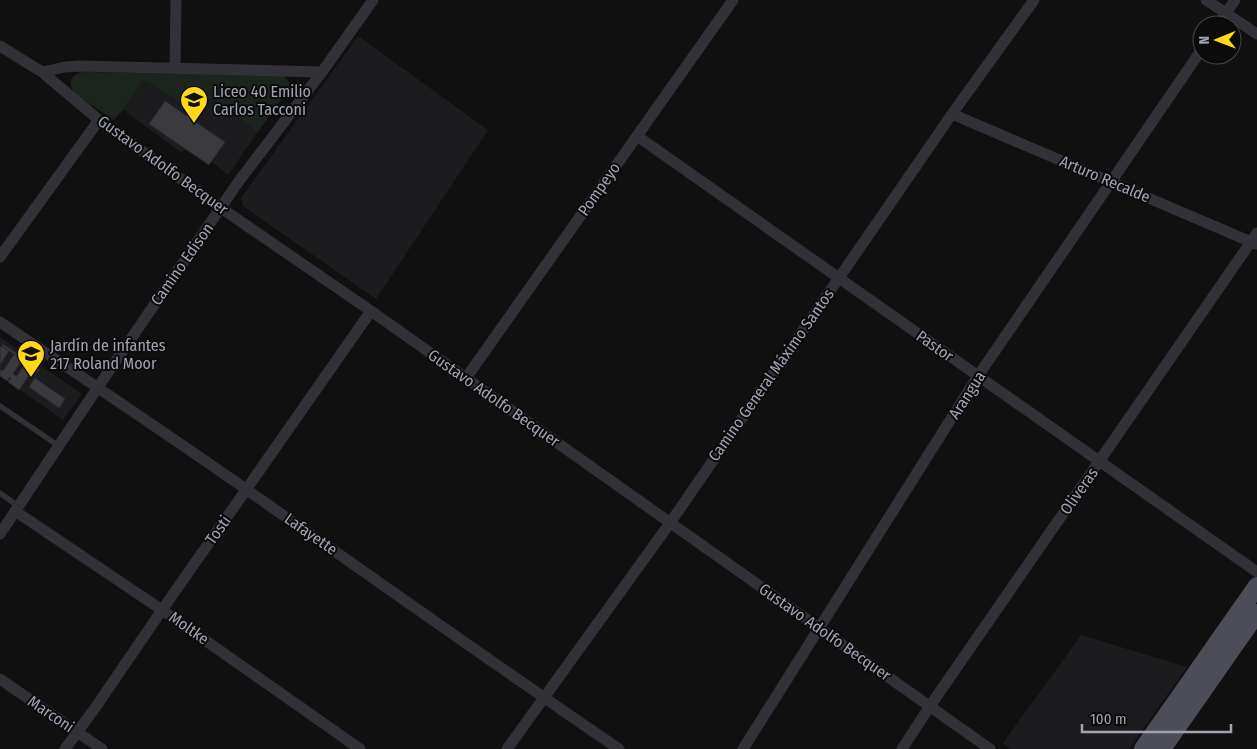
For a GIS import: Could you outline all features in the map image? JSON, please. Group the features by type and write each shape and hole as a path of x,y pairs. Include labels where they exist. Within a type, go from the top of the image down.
{"main road":[{"path":"1143,749 1257,586"},
{"path":"1162,749 1257,613"}],"street":[{"path":"175,68 176,0"},
{"name":"Camino Edison","path":"0,534 221,208 373,0"},
{"name":"Pompeyo","path":"466,378 733,0"},
{"name":"Camino General Máximo Santos","path":"507,749 670,523 952,114 1034,0"},
{"path":"1206,0 1257,34"},
{"path":"1226,13 1235,0"},
{"name":"Gustavo Adolfo Becquer","path":"0,46 42,72 99,120 221,208 371,311 990,749"},
{"name":"Arangua","path":"743,749 978,376 1192,64"},
{"path":"42,72 80,66 322,72"},
{"name":"Arturo Recalde","path":"952,114 1111,182 1255,240"},
{"path":"0,257 5,241 99,120"},
{"name":"Pastor","path":"637,136 1257,572"},
{"name":"Oliveras","path":"902,749 1099,461 1255,240"},
{"name":"Tosti","path":"65,749 371,311"},
{"name":"Lafayette","path":"0,322 98,387 543,698 620,749"},
{"name":"Moltke","path":"17,508 360,749"},
{"name":"Marconi","path":"0,679 102,749"}],"lane":[{"path":"0,406 58,446"},
{"path":"0,493 17,508"}],"shaded area":[{"path":"358,36 488,130 376,299 243,206 241,198"},
{"path":"83,72 277,75 285,77 289,82 289,89 257,133 216,99 206,101 196,115 166,93 144,81 114,120 78,96 72,89 72,79"},
{"name":"Liceo 40 Emilio Carlos Tacconi","path":"144,81 166,93 205,100 216,99 257,133 228,175 212,162 185,149 182,153 123,110"},
{"name":"Jardín de infantes 217 Roland Moor","path":"0,337 82,394 63,420 0,376"},
{"path":"1081,635 1187,667 1129,749 1012,749 1003,743"}],"building":[{"path":"165,101 225,142 209,165 149,124"},
{"path":"3,344 40,369 38,372 2,346"},
{"path":"1,346 9,351 0,365 0,348"},
{"path":"14,354 22,360 13,374 17,376 26,362 34,368 19,390 8,382 10,377 7,381 0,376 0,369 3,371"},
{"path":"35,378 65,399 59,408 29,387"}],"place":[{"name":"Liceo 40 Emilio Carlos Tacconi","path":"194,124"},
{"name":"Jardín de infantes 217 Roland Moor","path":"31,378"}]}
